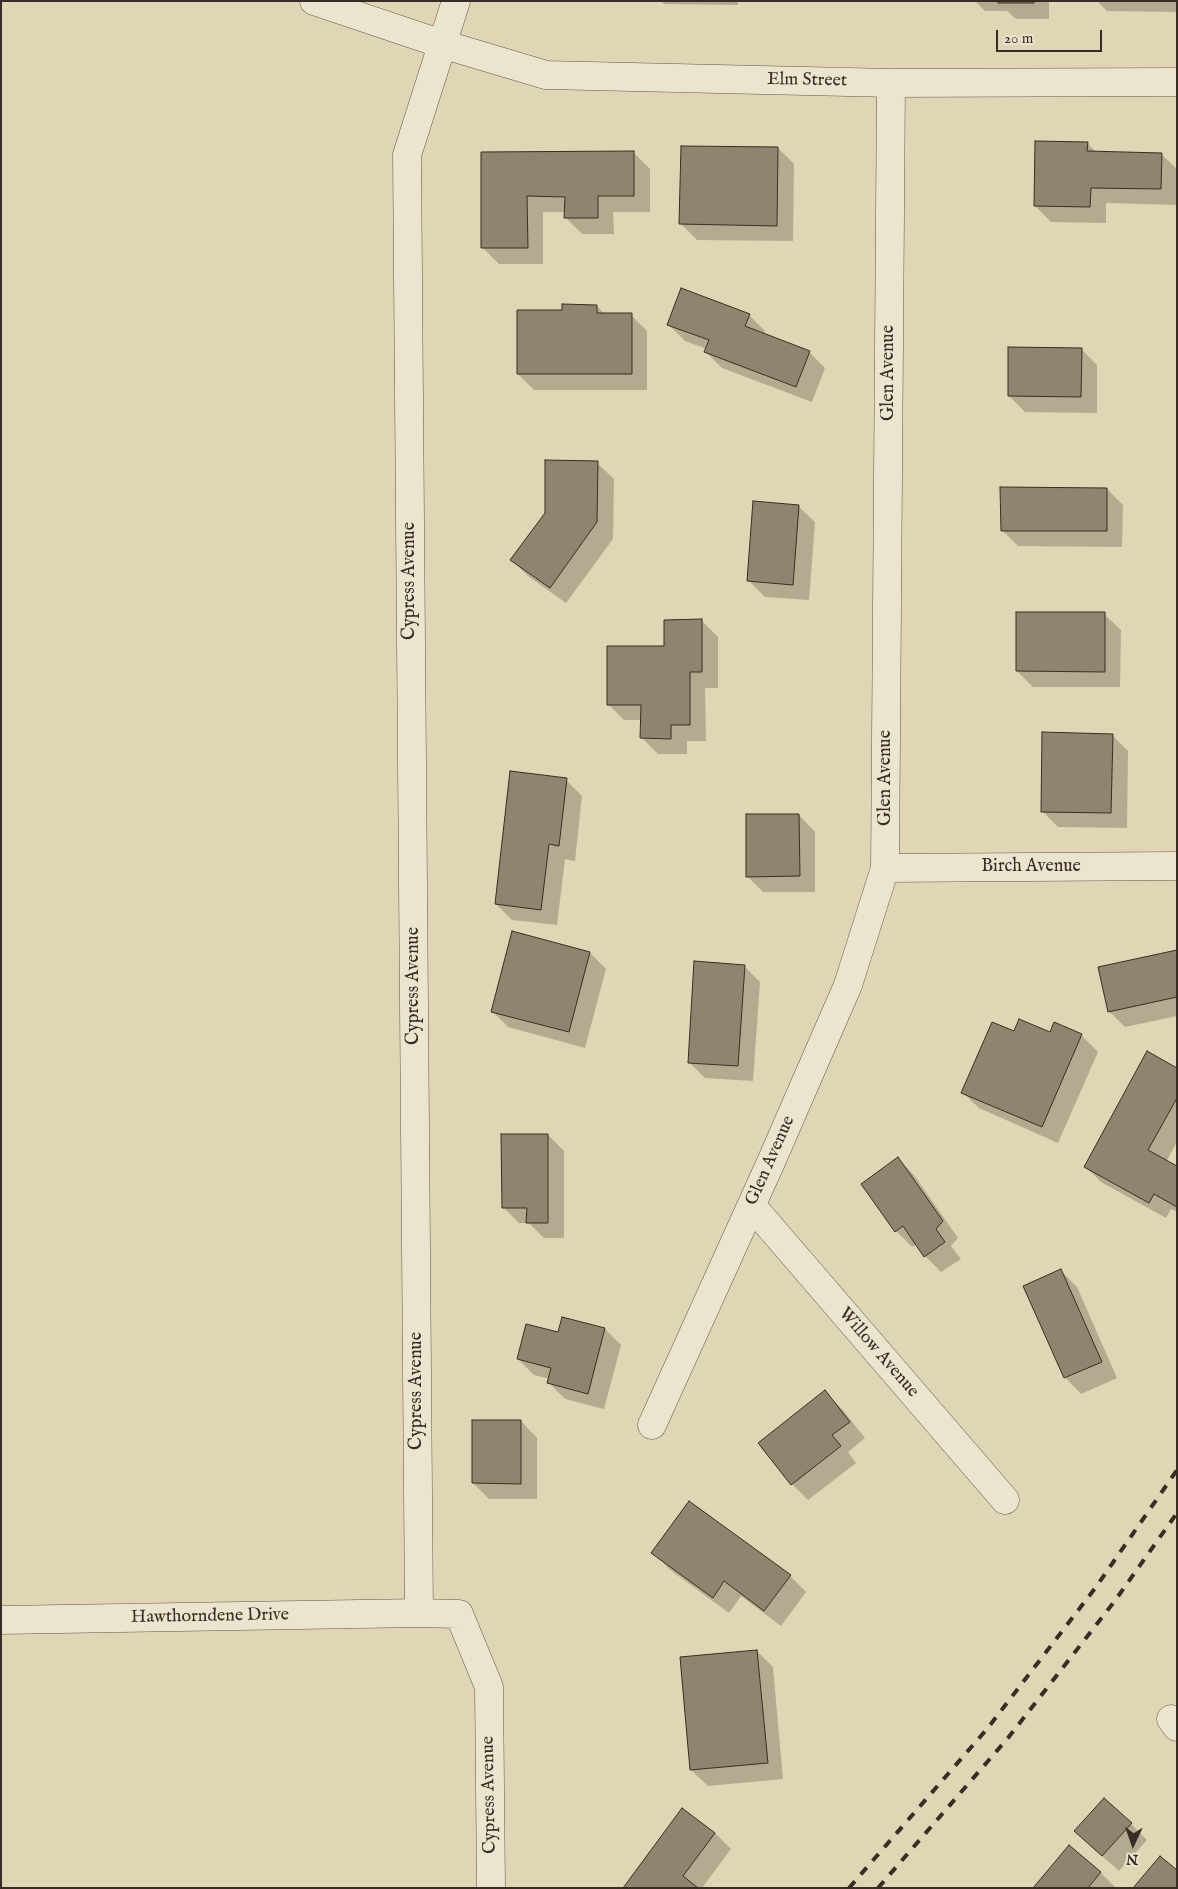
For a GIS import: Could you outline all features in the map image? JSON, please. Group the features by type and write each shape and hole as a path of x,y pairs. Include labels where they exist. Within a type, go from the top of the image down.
{"street":[{"name":"Elm Street","path":"314,1 442,44 546,75 891,83 1177,82"},
{"name":"Cypress Avenue","path":"456,1 407,155 419,1613 459,1614 489,1687 491,1888"},
{"name":"Glen Avenue","path":"652,1425 752,1206 848,985 885,868 891,83"},
{"name":"Birch Avenue","path":"885,868 1177,866"},
{"name":"Willow Avenue","path":"752,1206 1005,1500"},
{"name":"Hawthorndene Drive","path":"1,1620 419,1613"}],"building":[{"path":"998,1 1034,1 1034,3 998,3"},
{"path":"1035,141 1088,142 1087,151 1162,153 1161,189 1091,188 1090,207 1034,206"},
{"path":"681,146 778,147 777,226 679,224"},
{"path":"634,151 634,196 598,196 598,218 564,218 565,197 527,196 528,248 481,248 481,152"},
{"path":"681,288 750,314 745,326 810,351 796,387 704,352 709,340 667,325"},
{"path":"562,304 597,305 597,313 632,313 632,374 517,374 517,310 562,310"},
{"path":"1008,347 1082,348 1081,397 1008,396"},
{"path":"545,460 598,461 597,522 550,588 510,560 545,513"},
{"path":"1000,487 1107,488 1107,531 1001,531"},
{"path":"753,501 799,505 793,585 747,581"},
{"path":"1016,612 1105,612 1105,672 1016,671"},
{"path":"702,619 702,672 690,672 690,725 671,725 671,739 640,738 641,705 607,705 607,646 664,646 664,620"},
{"path":"1042,732 1113,734 1111,813 1041,812"},
{"path":"510,771 567,778 559,846 549,844 541,910 495,904"},
{"path":"746,814 799,814 800,876 746,877"},
{"path":"512,931 590,952 569,1032 491,1012"},
{"path":"1177,950 1177,997 1108,1012 1098,967"},
{"path":"694,961 745,965 738,1066 688,1063"},
{"path":"1019,1019 1050,1032 1054,1022 1082,1034 1042,1127 961,1093 992,1022 1014,1031"},
{"path":"1147,1051 1177,1068 1177,1098 1148,1150 1177,1166 1177,1207 1154,1194 1149,1203 1084,1167"},
{"path":"501,1134 548,1134 548,1223 526,1223 527,1208 502,1208"},
{"path":"898,1157 943,1221 936,1229 945,1242 924,1257 903,1226 895,1232 861,1184"},
{"path":"1061,1269 1102,1362 1064,1378 1023,1286"},
{"path":"562,1317 605,1328 588,1394 547,1383 551,1368 517,1359 526,1324 558,1332"},
{"path":"825,1390 850,1422 832,1435 841,1446 791,1485 758,1443"},
{"path":"472,1420 521,1420 521,1484 472,1483"},
{"path":"689,1501 791,1575 764,1611 724,1581 713,1598 651,1553"},
{"path":"757,1650 768,1763 690,1770 680,1657"},
{"path":"1104,1798 1132,1823 1102,1856 1074,1831"},
{"path":"682,1808 715,1833 683,1876 698,1888 623,1888"},
{"path":"1069,1845 1101,1872 1088,1888 1033,1888"},
{"path":"1160,1856 1177,1870 1177,1888 1133,1888"}],"railway":[{"path":"849,1888 987,1729 1096,1587 1177,1470"},
{"path":"878,1888 1008,1738 1114,1602 1177,1513"}]}
